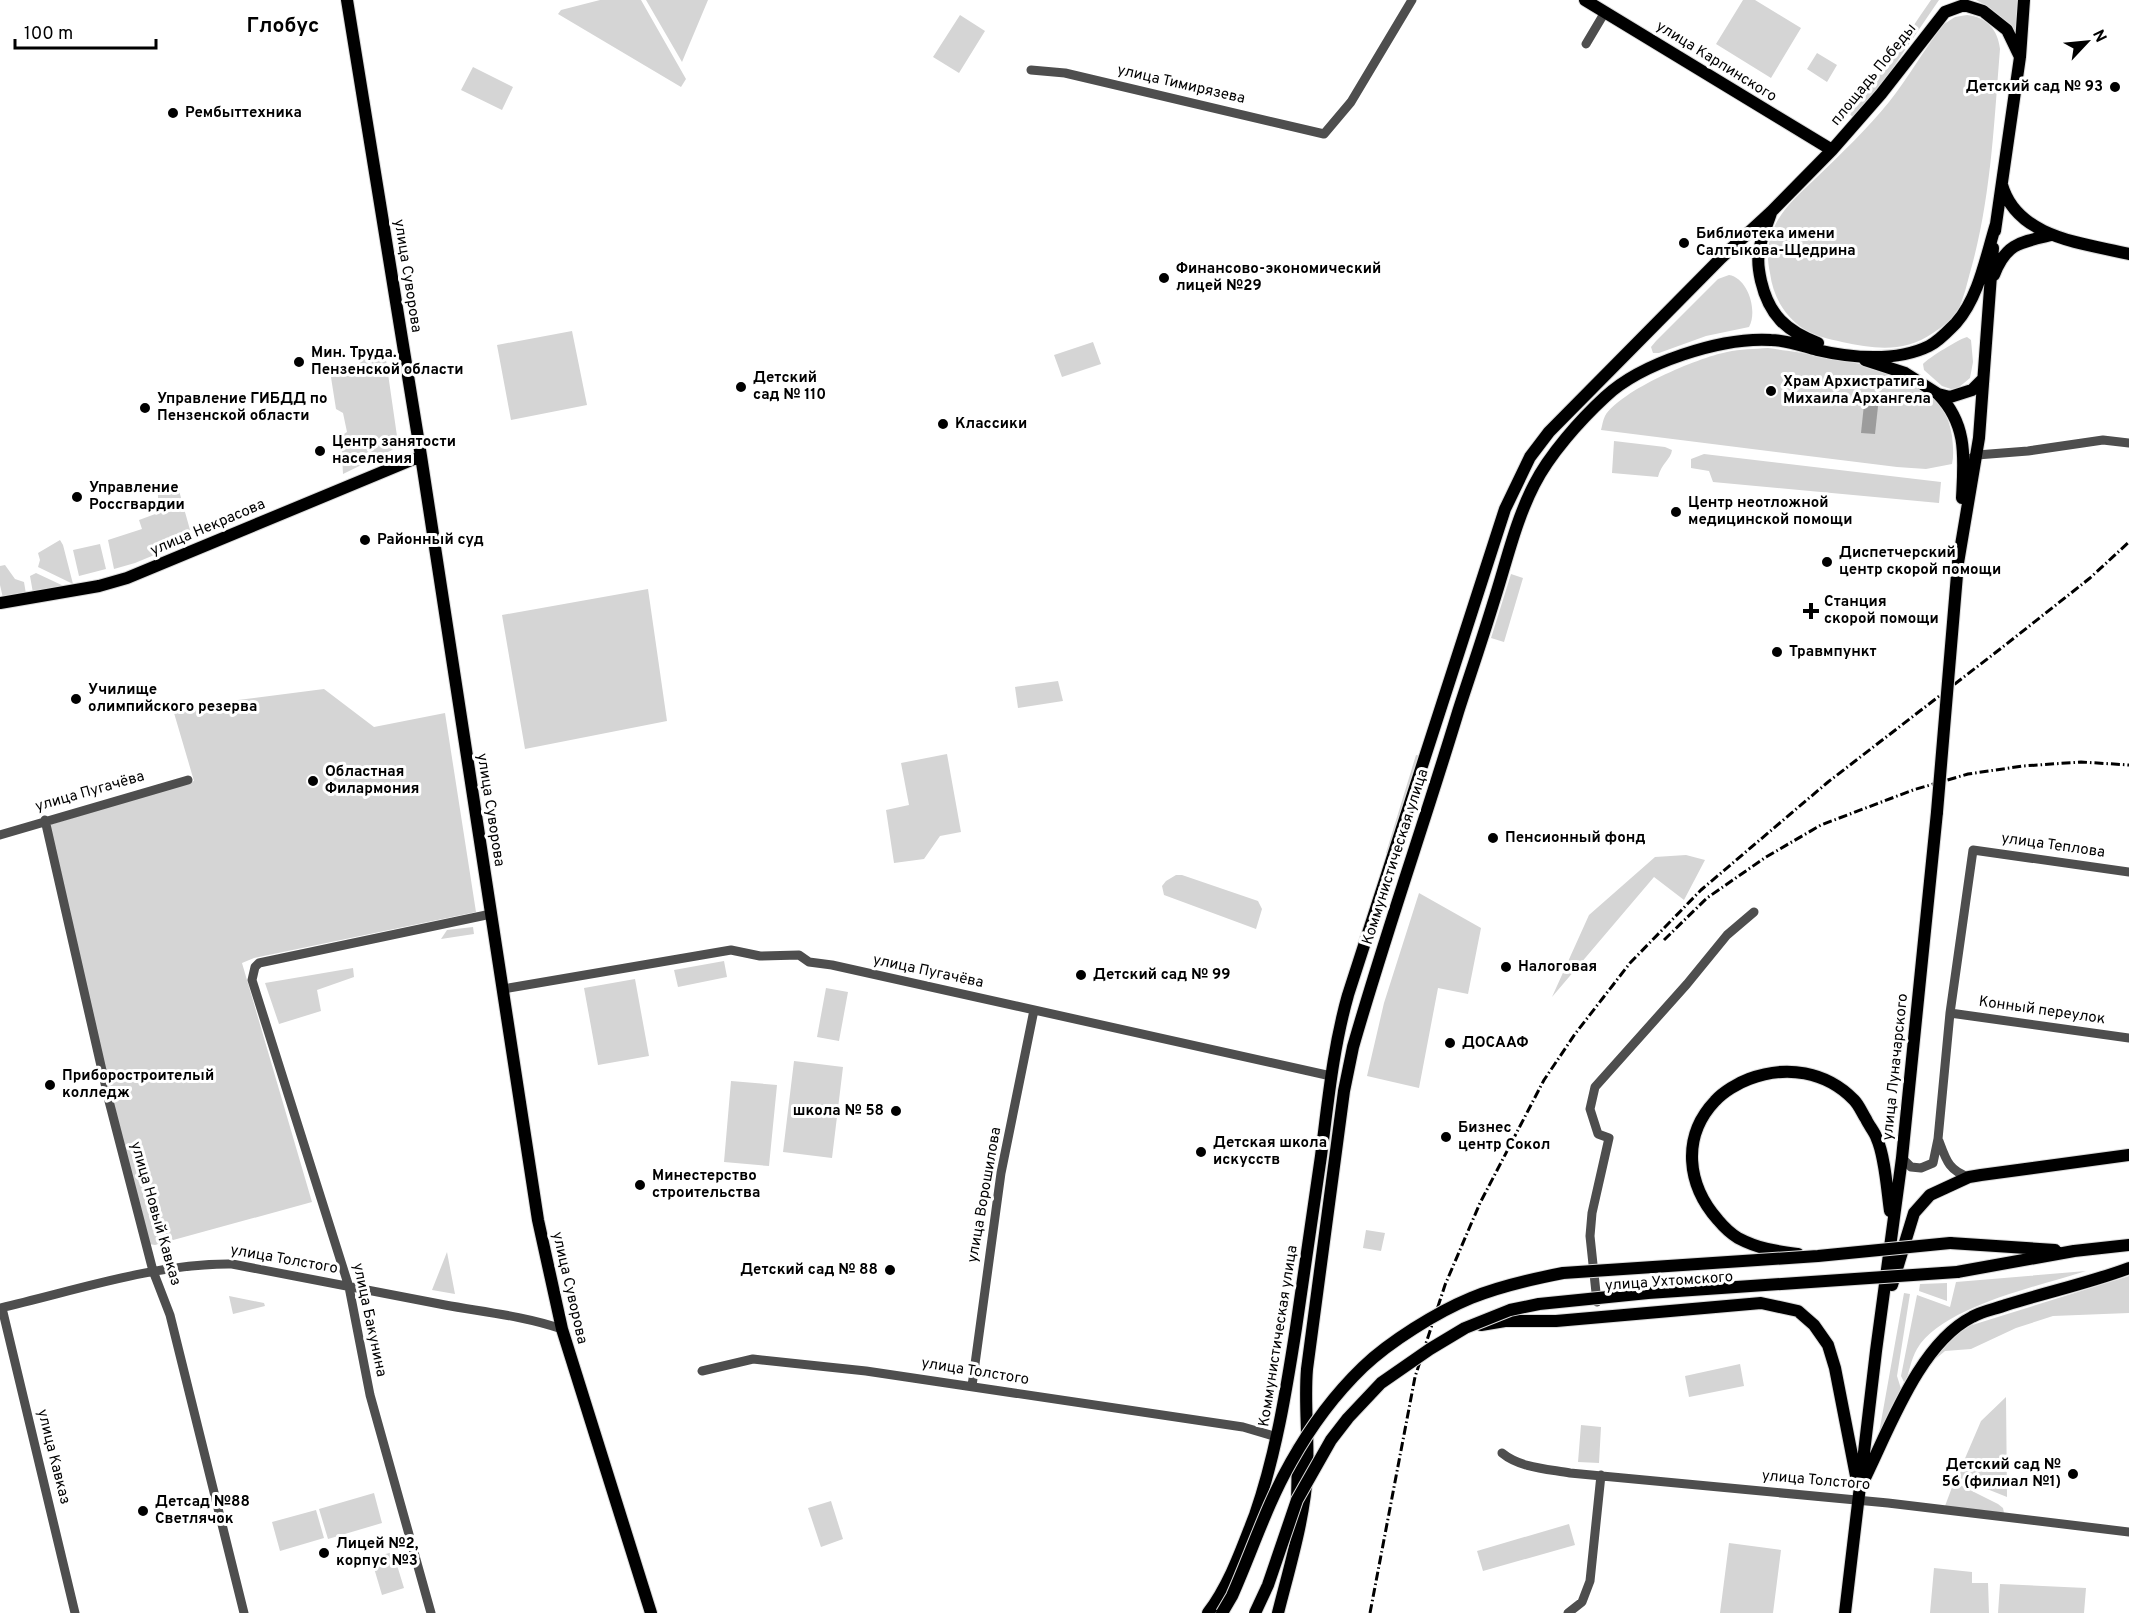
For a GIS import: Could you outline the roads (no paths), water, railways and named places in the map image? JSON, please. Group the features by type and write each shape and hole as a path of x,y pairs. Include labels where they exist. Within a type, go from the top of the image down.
{"main road":[{"name":"улица Суворова","path":"347,0 421,456 538,1220 562,1329 651,1613"},
{"name":"улица Карпинского","path":"1585,0 1832,150"},
{"name":"площадь Победы","path":"1938,394 1905,373 1846,355 1796,333 1773,314 1767,302 1758,255 1771,212 1832,150 1881,94 1952,0"},
{"name":"площадь Победы","path":"1983,379 1996,224 2020,57 2024,0"},
{"path":"1944,12 1964,5 1983,11 2007,30 2020,57"},
{"path":"2001,184 2005,197 2014,210 2030,224 2052,235 2129,254"},
{"name":"Коммунистическая улица","path":"1208,1613 1219,1598 1244,1544 1268,1477 1278,1437 1312,1220 1337,1034 1348,994 1517,481 1530,457 1560,420 1720,258 1771,212"},
{"name":"площадь Победы","path":"1846,355 1884,356 1910,352 1930,346 1943,336 1958,321 1970,302 1996,224"},
{"path":"1990,284 2005,252 2024,241 2052,235"},
{"name":"Коммунистическая улица","path":"1278,1613 1304,1502 1308,1471 1305,1389 1346,1080 1361,1018 1512,545 1534,484 1551,458 1611,392 1633,377 1672,359 1723,344 1768,339 1846,355"},
{"path":"1938,394 1950,397 1962,394 1972,390 1983,379"},
{"name":"улица Луначарского","path":"1845,1613 1879,1326 1902,1158 1958,563 1977,455 1983,379"},
{"name":"улица Луначарского","path":"1938,394 1947,403 1958,425 1965,454 1964,523"},
{"name":"улица Некрасова","path":"0,603 99,586 127,578 421,456"},
{"path":"1818,1256 1763,1250 1736,1237 1704,1204 1694,1179 1692,1159 1695,1135 1715,1100 1740,1082 1763,1074 1789,1071 1814,1074 1854,1101 1878,1139 1893,1223"},
{"name":"улица Пугачёва","path":"1331,1076 1346,1080"},
{"path":"1879,1326 1914,1213 1930,1195 1969,1177 2129,1155"},
{"path":"1222,1613 1232,1596 1290,1464 1306,1435 1363,1366 1406,1334 1472,1298 1534,1279 1563,1273 1818,1256 1950,1243 2074,1251"},
{"path":"1255,1613 1268,1585 1297,1500 1331,1440 1381,1383 1465,1328 1510,1310 1539,1304 1648,1293 1957,1272 2074,1251 2129,1245"},
{"path":"1858,1496 1923,1363 1937,1344 1955,1328 1972,1316 2129,1268"},
{"path":"1465,1328 1505,1321 1556,1321 1761,1303 1798,1311 1814,1325 1828,1345 1835,1368 1858,1496"},
{"path":"1295,1541 1296,1466 1305,1389"},
{"path":"1273,1455 1288,1453 1292,1455 1296,1466"}],"street":[{"name":"улица Тимирязева","path":"1031,70 1065,73 1324,134 1351,102 1412,0"},
{"path":"1586,44 1605,12"},
{"path":"1964,462 1977,455 2103,440 2129,443"},
{"name":"улица Пугачёва","path":"0,835 188,780"},
{"name":"улица Новый Кавказ","path":"45,820 109,1101 153,1271 173,1326 244,1613"},
{"name":"улица Теплова","path":"1950,1013 1973,850 2129,872"},
{"name":"улица Ухтомского","path":"1754,912 1727,935 1687,984 1595,1087 1590,1109 1598,1134 1609,1138 1592,1214 1590,1236 1596,1302 1885,1281"},
{"name":"улица Бакунина","path":"431,1613 370,1395 349,1287 252,980 255,967 259,963 491,914"},
{"name":"улица Пугачёва","path":"503,989 731,950 760,956 800,955 809,962 832,965 1331,1076"},
{"name":"улица Ворошилова","path":"972,1386 1001,1173 1034,1010"},
{"path":"1902,1158 1911,1167 1921,1168 1933,1163 1938,1139 1950,1013"},
{"name":"Конный переулок","path":"1950,1013 2129,1038"},
{"path":"1938,1139 1946,1160 1956,1173 1969,1177"},
{"name":"улица Толстого","path":"1,1308 153,1271 204,1263 232,1264 520,1317 562,1329"},
{"name":"улица Кавказ","path":"1,1308 75,1613"},
{"name":"улица Толстого","path":"702,1371 753,1359 866,1371 1243,1427 1278,1437"},
{"name":"улица Толстого","path":"1502,1453 1510,1459 1525,1464 1570,1473 1858,1496 2129,1532"},
{"path":"1568,1613 1582,1602 1590,1581 1600,1476"}],"railway":[{"path":"1370,1613 1415,1377 1445,1285 1480,1203 1544,1080 1575,1034 1630,963 1701,890 1828,782 2090,578 2129,542"},
{"path":"1664,940 1707,898 1766,857 1821,825 1913,790 1968,774 2023,766 2081,762 2129,765"}],"place":[{"name":"Детский сад № 93","path":"2115,87"},
{"name":"Рембыттехника","path":"173,113"},
{"name":"Библиотека имени Салтыкова-Щедрина","path":"1684,243"},
{"name":"Финансово-экономический лицей №29","path":"1164,278"},
{"name":"Мин. Труда. Пензенской области","path":"299,362"},
{"name":"Детский сад № 110","path":"741,387"},
{"name":"Храм Архистратига Михаила Архангела","path":"1771,391"},
{"name":"Управление ГИБДД по Пензенской области","path":"145,408"},
{"name":"Классики","path":"943,424"},
{"name":"Центр занятости населения","path":"320,451"},
{"name":"Управление Россгвардии","path":"77,497"},
{"name":"Центр неотложной медицинской помощи","path":"1676,512"},
{"name":"Районный суд","path":"365,540"},
{"name":"Диспетчерский центр скорой помощи","path":"1827,562"},
{"name":"Станция скорой помощи","path":"1811,611"},
{"name":"Травмпункт","path":"1777,652"},
{"name":"Училище олимпийского резерва","path":"76,699"},
{"name":"Областная Филармония","path":"313,781"},
{"name":"Пенсионный фонд","path":"1493,838"},
{"name":"Налоговая","path":"1506,967"},
{"name":"Детский сад № 99","path":"1081,975"},
{"name":"ДОСААФ","path":"1450,1043"},
{"name":"Приборостроителый колледж","path":"50,1085"},
{"name":"школа № 58","path":"896,1111"},
{"name":"Бизнес центр Сокол","path":"1446,1137"},
{"name":"Детская школа искусств","path":"1201,1152"},
{"name":"Минестерство строительства","path":"640,1185"},
{"name":"Детский сад № 88","path":"890,1270"},
{"name":"Детский сад № 56 (филиал №1)","path":"2073,1474"},
{"name":"Детсад №88 Светлячок","path":"143,1511"},
{"name":"Лицей №2, корпус №3","path":"324,1553"}],"district":[{"name":"Глобус","path":"283,26"}]}
